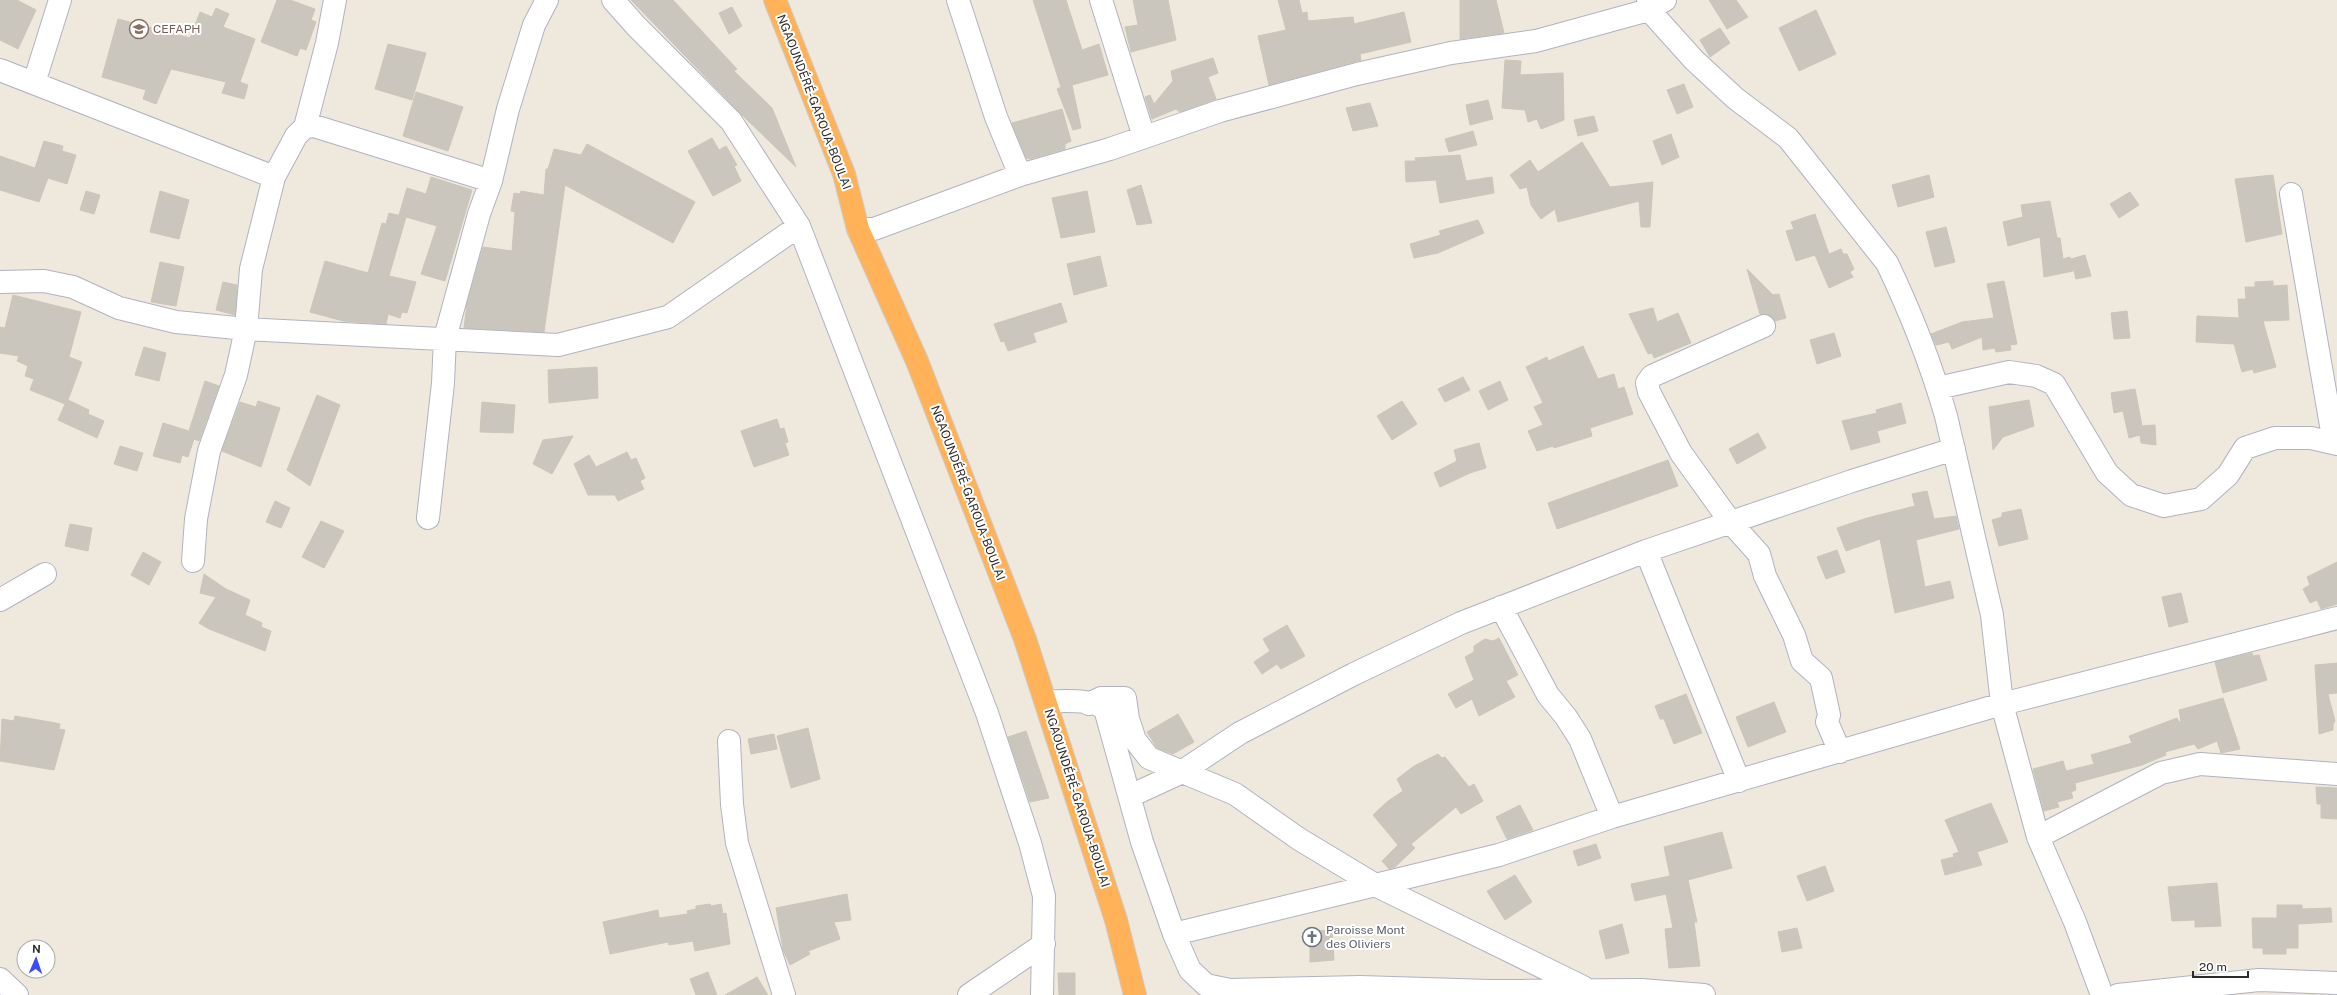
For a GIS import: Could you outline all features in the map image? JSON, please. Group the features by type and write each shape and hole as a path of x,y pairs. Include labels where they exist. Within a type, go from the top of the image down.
{"highway":[{"name":"NGAOUNDÉRÉ-GAROUA-BOULAI","path":"775,0 844,174 858,229 917,361 1025,639 1114,912 1135,995"}],"street":[{"path":"34,83 60,0"},
{"path":"193,561 196,519 209,451 236,375 246,329 251,269 274,177 296,136 304,127 327,43 335,0"},
{"path":"428,518 443,383 445,338 479,214 491,181 510,102 534,25 547,0"},
{"path":"613,0 636,26 731,121 799,226 987,713 1036,866 1044,896 1042,995"},
{"path":"958,0 996,118 1020,175"},
{"path":"1101,0 1144,137"},
{"path":"858,229 874,230 1020,175 1144,137 1220,111 1357,74 1451,53 1536,41 1654,3 1694,60 1730,94 1788,138 1887,263 1938,388 1954,449 1992,615 2002,704 2038,837 2075,922 2102,995"},
{"path":"0,70 274,177"},
{"path":"304,127 314,126 330,130 491,181"},
{"path":"1938,388 2009,372 2036,376 2054,384 2107,473 2131,495 2164,506 2201,499 2228,475 2245,448 2275,438 2311,438 2336,443 2291,194"},
{"path":"0,282 44,281 73,287 119,308 176,322 246,329 445,338 558,345 668,318 799,226"},
{"path":"1764,326 1652,376 1647,383 1649,392 1681,453 1732,524 1759,554 1765,576 1794,635 1802,661 1821,678 1829,715 1827,722 1840,752"},
{"path":"1130,796 1180,773 1240,733 1354,674 1461,623 1646,551 1732,524 1852,481 1954,449"},
{"path":"1646,551 1739,781"},
{"path":"0,600 45,574"},
{"path":"1501,607 1548,696 1566,717 1580,738 1612,817"},
{"path":"1174,934 1377,886 1499,855 1612,817 2002,704 2337,618"},
{"path":"1089,704 1101,698 1125,698 1128,719 1136,740 1149,758 1180,773 1235,794 1299,840 1377,886 1588,989"},
{"path":"1045,702 1089,704 1101,706 1105,709 1142,842 1174,934 1190,970 1206,985 1230,990 1360,987 1490,991 1588,989 1704,995"},
{"path":"728,741 732,804 737,843 784,995"},
{"path":"2038,837 2161,773 2200,764 2337,774"},
{"path":"969,995 1044,944"},
{"path":"0,979 17,995"},
{"path":"2118,995 2259,980 2337,984"}],"building":[{"path":"0,0 17,0 36,10 18,49 0,40"},
{"path":"277,0 290,0 315,9 311,20 316,22 306,50 300,48 297,56 261,42"},
{"path":"631,0 673,0 737,69 734,71 772,108 796,167 742,115"},
{"path":"1033,0 1066,0 1082,50 1099,44 1108,75 1072,85 1081,128 1073,130 1057,89 1061,87"},
{"path":"1133,0 1168,0 1176,40 1131,52 1125,27 1138,25"},
{"path":"1278,0 1299,0 1302,13 1307,12 1308,21 1353,17 1354,24 1404,12 1411,42 1360,54 1361,60 1269,85 1258,36 1286,30"},
{"path":"1460,0 1496,0 1504,33 1460,39"},
{"path":"1709,0 1736,0 1748,17 1727,29"},
{"path":"732,7 742,26 729,34 719,13"},
{"path":"216,8 229,14 223,27 255,39 240,82 248,85 244,99 222,93 226,82 171,69 156,104 143,99 146,90 102,77 118,19 190,38 200,12 212,17"},
{"path":"1816,10 1836,54 1799,71 1779,28"},
{"path":"1720,28 1730,43 1710,57 1700,40"},
{"path":"388,44 426,53 412,100 375,89"},
{"path":"1213,58 1218,73 1208,77 1216,99 1180,112 1176,109 1152,119 1145,97 1150,95 1154,104 1173,81 1171,71"},
{"path":"1505,60 1521,61 1520,75 1563,73 1564,120 1541,129 1537,119 1528,122 1525,110 1502,108"},
{"path":"1684,84 1693,107 1677,114 1667,90"},
{"path":"416,92 463,107 448,151 403,136"},
{"path":"1488,100 1493,119 1470,125 1466,105"},
{"path":"1370,103 1378,126 1353,131 1346,108"},
{"path":"1062,109 1071,141 1065,144 1065,149 1030,159 1026,158 1012,123"},
{"path":"1594,116 1598,131 1578,136 1574,120"},
{"path":"1473,131 1477,145 1449,152 1445,139"},
{"path":"1671,134 1679,157 1662,165 1653,141"},
{"path":"712,138 719,150 726,146 737,165 734,166 741,181 713,196 688,151"},
{"path":"44,141 63,146 62,151 76,155 67,184 48,178 39,202 0,190 0,156 35,168"},
{"path":"1582,142 1610,187 1653,182 1650,227 1641,227 1639,201 1558,222 1555,209 1541,219 1531,205 1527,187 1520,189 1510,175 1530,160 1538,172"},
{"path":"587,144 695,202 673,243 565,185 544,332 464,328 467,304 483,247 512,251 515,212 511,211 514,193 520,194 521,191 544,195 546,169 548,169 554,149 581,155"},
{"path":"1460,155 1466,181 1492,177 1494,193 1440,203 1436,180 1406,182 1405,161 1416,161 1415,158"},
{"path":"1929,175 1934,197 1898,207 1892,185"},
{"path":"2273,175 2282,234 2246,242 2235,179"},
{"path":"431,177 472,190 445,281 421,274 437,226 399,215 407,188 426,194"},
{"path":"1141,185 1152,223 1137,225 1127,190"},
{"path":"86,191 100,195 94,214 80,210"},
{"path":"160,191 189,200 179,239 150,232"},
{"path":"1087,191 1095,232 1061,238 1052,198"},
{"path":"2130,192 2139,205 2119,218 2110,204"},
{"path":"2050,201 2057,238 2060,238 2063,259 2070,257 2073,271 2044,277 2040,237 2008,246 2003,222 2023,217 2021,205"},
{"path":"389,213 406,217 389,276 416,282 407,313 402,312 400,318 388,314 386,324 343,321 310,312 325,261 368,273 382,223 386,224"},
{"path":"1815,214 1829,254 1841,249 1843,254 1847,254 1854,269 1850,272 1853,277 1829,288 1815,255 1796,261 1786,231 1794,229 1791,222"},
{"path":"1478,220 1484,233 1438,253 1414,258 1410,244 1441,235 1439,231"},
{"path":"1946,227 1955,262 1935,267 1926,232"},
{"path":"2085,255 2091,276 2076,279 2071,259"},
{"path":"1100,256 1107,286 1074,295 1067,264"},
{"path":"160,262 184,267 176,306 151,302"},
{"path":"1747,269 1773,295 1779,294 1786,318 1775,321 1771,316 1760,314"},
{"path":"2004,281 2017,344 2010,345 2011,350 1996,352 1995,348 1983,350 1982,337 1952,349 1949,342 1936,345 1931,334 1962,322 1994,318 1987,284"},
{"path":"2273,281 2273,286 2287,285 2289,320 2263,321 2276,367 2254,373 2253,369 2242,372 2234,344 2196,342 2197,316 2239,318 2238,299 2246,299 2245,287 2255,287 2255,282"},
{"path":"223,282 237,285 235,315 216,310"},
{"path":"13,295 81,312 69,357 82,362 68,400 89,410 88,414 104,421 97,438 58,420 65,404 30,390 34,379 25,376 28,366 17,361 19,356 0,353 0,327 5,328"},
{"path":"1061,303 1067,322 1033,333 1036,342 1008,351 1004,341 1001,342 994,324"},
{"path":"1653,308 1657,322 1678,313 1691,343 1654,358 1652,353 1648,354 1629,314"},
{"path":"2127,311 2130,338 2114,339 2111,313"},
{"path":"1834,333 1841,356 1817,364 1810,340"},
{"path":"1583,346 1598,379 1614,374 1618,389 1624,387 1633,414 1590,428 1592,436 1554,448 1553,446 1537,451 1528,431 1543,425 1534,407 1543,403 1526,367 1547,357 1548,361"},
{"path":"144,347 166,353 159,381 135,375"},
{"path":"597,367 598,398 549,403 548,370"},
{"path":"1463,377 1470,390 1445,402 1438,389"},
{"path":"205,381 219,386 199,441 194,439 188,457 182,455 180,463 153,456 163,423 189,431"},
{"path":"1500,381 1508,400 1488,410 1479,391"},
{"path":"2135,389 2142,426 2155,425 2156,445 2141,443 2140,435 2129,438 2123,411 2114,413 2111,393"},
{"path":"317,395 340,405 310,486 287,470"},
{"path":"2029,400 2034,426 2003,437 1993,450 1989,407"},
{"path":"258,401 280,408 261,467 222,451 240,402 256,407"},
{"path":"1402,401 1417,424 1392,440 1377,416"},
{"path":"482,402 515,405 513,433 480,432"},
{"path":"1901,403 1906,423 1877,431 1880,442 1851,450 1842,421 1877,413 1876,410"},
{"path":"777,419 780,429 784,428 788,442 785,443 789,455 754,467 741,431"},
{"path":"1758,433 1766,448 1737,464 1729,449"},
{"path":"573,436 552,474 533,464 543,440"},
{"path":"1479,443 1486,468 1470,473 1440,487 1434,473 1457,461 1454,450"},
{"path":"120,446 143,453 137,471 114,464"},
{"path":"627,452 631,460 636,458 645,478 640,481 644,489 618,501 615,495 588,495 574,464 589,455 596,467"},
{"path":"1668,460 1678,486 1557,529 1548,503"},
{"path":"1927,491 1934,519 1956,516 1959,529 1916,540 1925,587 1950,581 1954,598 1895,613 1880,539 1846,551 1837,528 1867,518 1915,506 1912,494"},
{"path":"275,501 290,508 281,528 266,522"},
{"path":"2021,509 2028,539 1999,546 1992,520 2002,517 2002,513"},
{"path":"321,521 344,531 324,568 302,557"},
{"path":"70,524 92,528 88,551 65,546"},
{"path":"1837,550 1845,572 1826,579 1817,557"},
{"path":"143,552 161,562 149,585 131,575"},
{"path":"2337,562 2337,604 2321,609 2317,600 2310,603 2303,589 2310,585 2307,577"},
{"path":"204,574 226,589 250,600 245,615 262,623 261,627 271,631 265,651 209,629 199,623 216,597 200,593"},
{"path":"2181,593 2188,622 2169,627 2162,597"},
{"path":"1287,625 1305,656 1281,669 1277,664 1262,674 1254,662 1270,651 1263,639"},
{"path":"1499,638 1518,675 1506,681 1515,697 1479,716 1472,699 1456,708 1448,694 1474,680 1465,657 1474,652 1474,646 1485,639 1493,641"},
{"path":"2252,653 2253,656 2259,655 2267,680 2223,693 2215,662"},
{"path":"2337,663 2337,693 2328,694 2335,721 2333,724 2333,730 2319,734 2315,665"},
{"path":"1686,694 1702,733 1674,744 1664,719 1660,719 1655,706"},
{"path":"2223,698 2240,749 2221,753 2217,741 2198,749 2194,744 2165,752 2166,755 2142,765 2075,783 2076,790 2071,792 2073,798 2057,802 2059,807 2044,811 2033,769 2063,761 2066,771 2094,764 2091,755 2132,743 2129,736 2177,718 2179,722 2181,721 2179,710"},
{"path":"1774,702 1786,732 1748,747 1736,717"},
{"path":"1178,714 1194,742 1173,754 1157,748 1147,732"},
{"path":"15,716 60,724 59,729 65,730 54,770 0,761 2,719 14,721"},
{"path":"808,728 820,779 791,788 777,736"},
{"path":"1026,731 1049,798 1030,802 1008,737"},
{"path":"774,734 777,749 751,754 748,739"},
{"path":"1438,754 1442,758 1445,757 1469,787 1474,784 1483,801 1461,814 1456,807 1411,844 1415,848 1395,867 1389,869 1382,861 1398,845 1373,815 1388,801 1403,791 1397,779 1414,766"},
{"path":"2316,787 2337,788 2337,819 2321,818 2321,804 2317,804"},
{"path":"1991,803 2008,842 1977,852 1982,865 1945,875 1941,860 1954,857 1953,854 1959,852 1945,820"},
{"path":"1520,805 1533,830 1507,839 1496,817"},
{"path":"1722,832 1732,868 1688,880 1697,922 1694,922 1700,966 1669,968 1665,929 1673,928 1666,894 1635,901 1631,884 1670,876 1664,847"},
{"path":"1596,844 1601,858 1578,866 1573,851"},
{"path":"1825,866 1834,891 1807,901 1797,876"},
{"path":"1515,875 1532,902 1505,920 1487,891"},
{"path":"2217,883 2221,926 2195,927 2195,920 2172,921 2168,887"},
{"path":"847,894 851,920 834,922 840,939 808,951 810,954 790,965 783,950 776,908"},
{"path":"710,904 711,906 721,904 723,914 726,913 730,944 695,951 693,941 669,945 668,942 610,954 603,922 658,910 659,918 688,914 687,911 696,909 696,906"},
{"path":"2277,905 2302,905 2302,909 2331,908 2332,922 2298,924 2298,948 2286,948 2286,954 2263,954 2263,948 2253,948 2252,918 2277,918"},
{"path":"1622,924 1629,953 1606,959 1599,931"},
{"path":"1797,928 1802,948 1782,952 1778,932"},
{"path":"1332,930 1334,960 1310,962 1310,931"},
{"path":"708,972 717,995 696,995 690,979"},
{"path":"1058,973 1075,973 1075,995 1059,995"},
{"path":"757,977 768,995 725,995"}],"place":[{"name":"CEFAPH","path":"139,29"},
{"name":"Paroisse Mont des Oliviers","path":"1312,937"}]}
